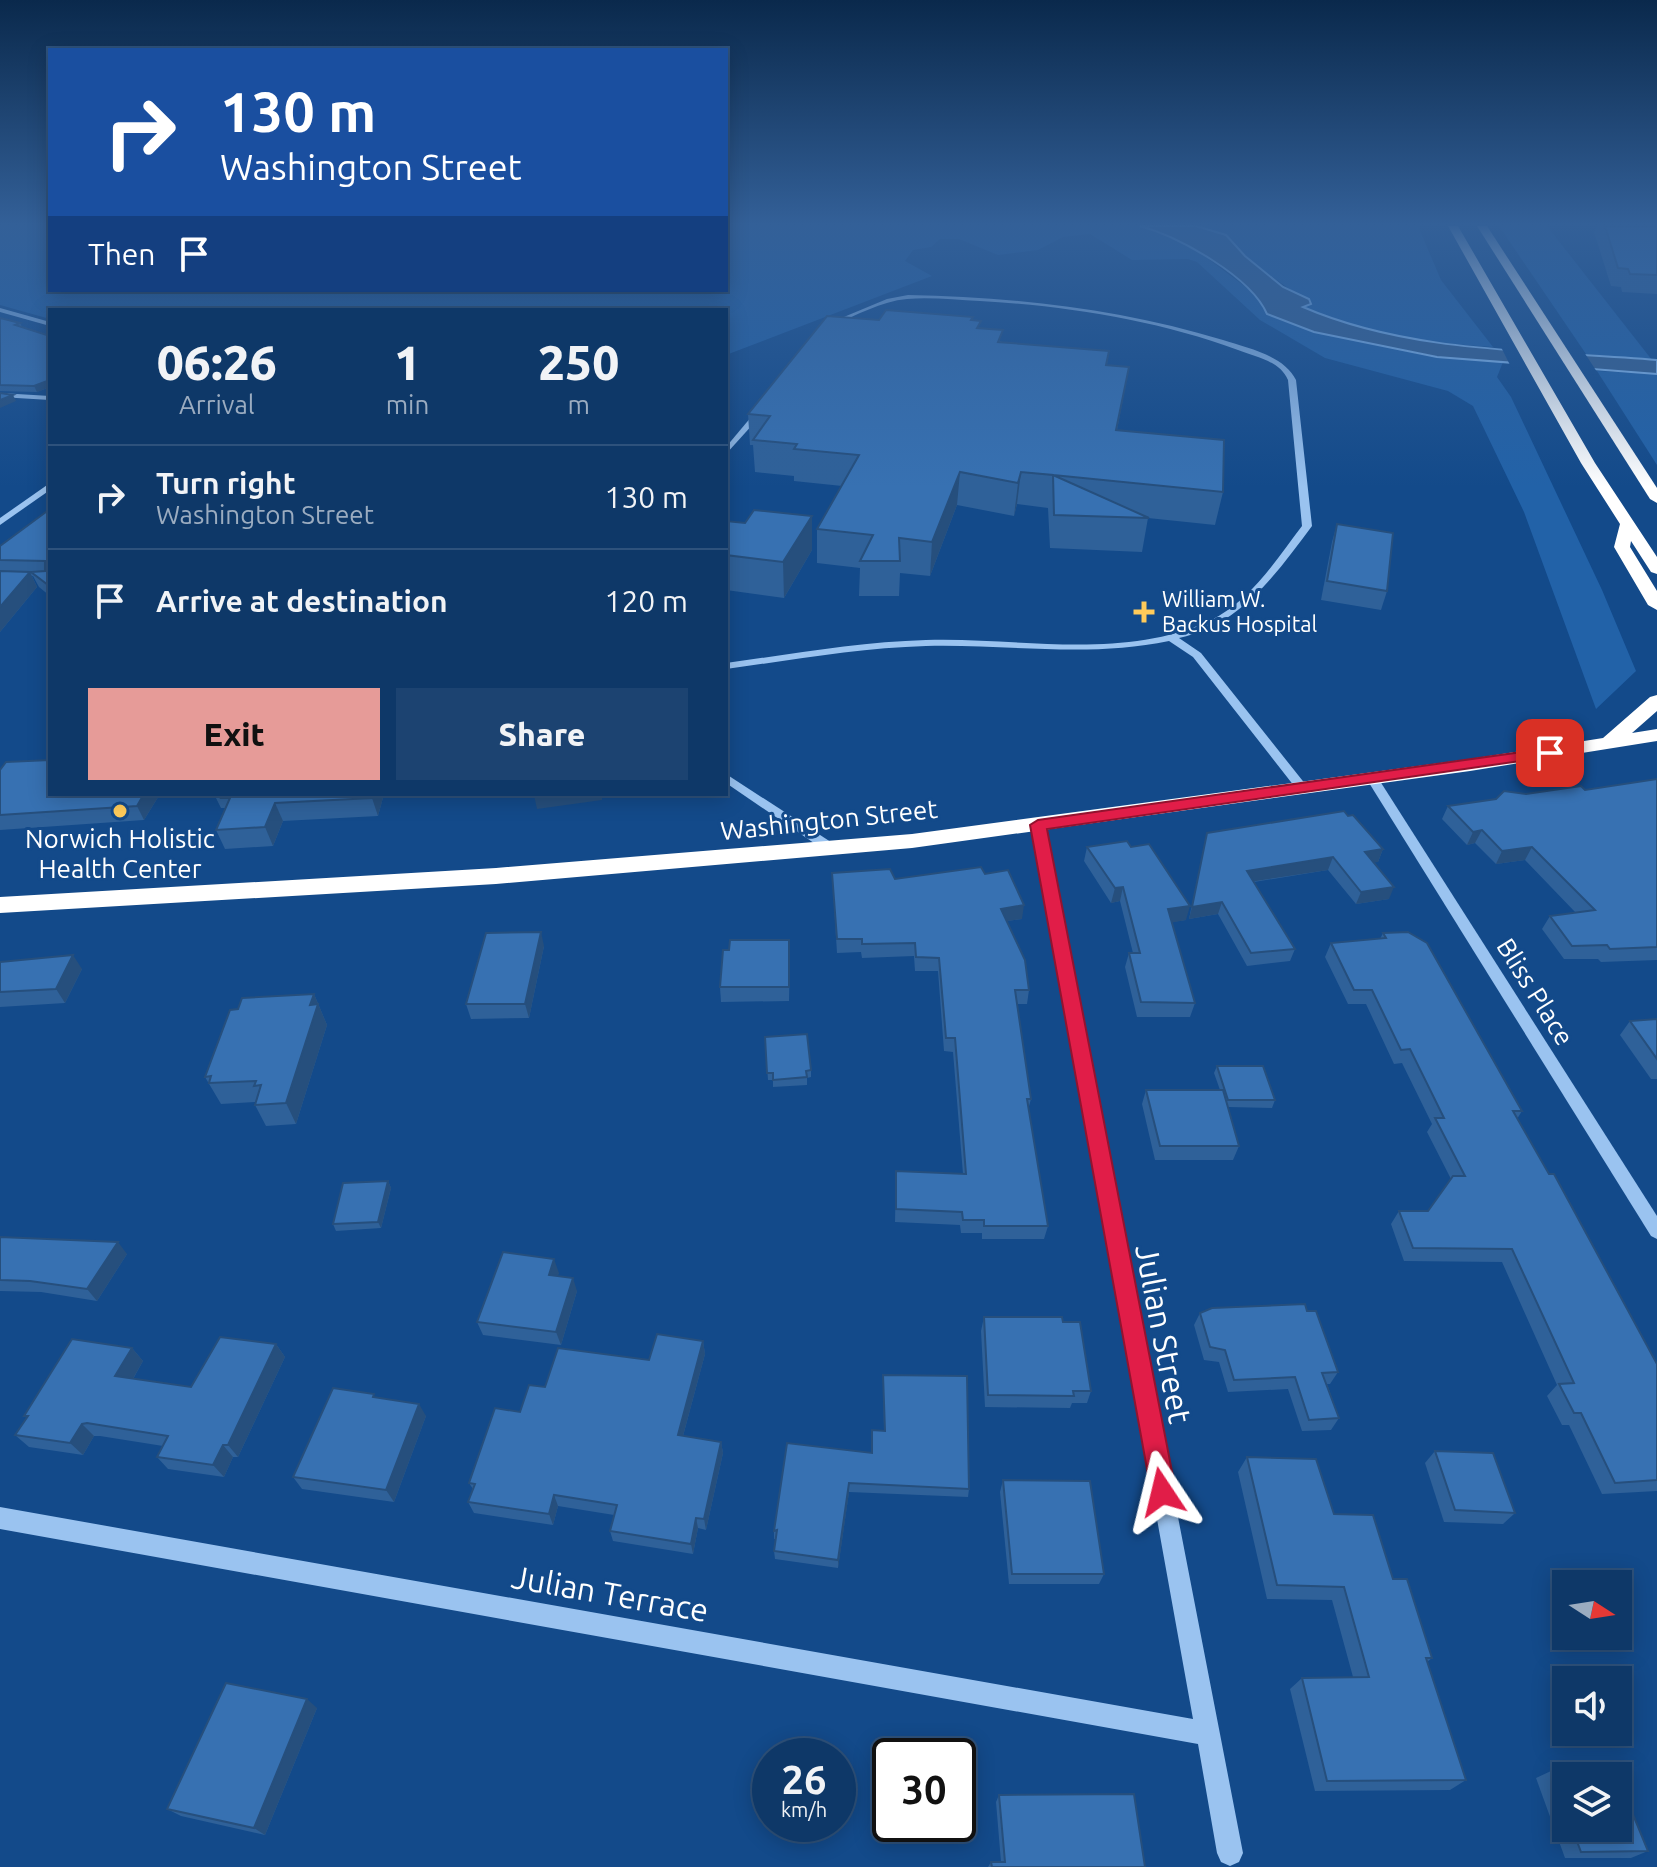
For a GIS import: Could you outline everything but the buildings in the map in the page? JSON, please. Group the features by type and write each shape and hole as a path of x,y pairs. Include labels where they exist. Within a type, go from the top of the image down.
{"highway":[{"path":"1502,313 1627,526 1657,569"},
{"path":"1537,313 1657,499"},
{"path":"1627,526 1622,547 1657,605"},
{"path":"1608,743 1657,701"},
{"name":"Washington Street","path":"0,905 413,882 832,849 1038,825 1657,735"}],"street":[{"path":"11,313 48,323"},
{"path":"823,330 855,313"},
{"path":"728,666 922,644 1107,645 1173,639 1213,623 1241,607 1307,526 1292,380 1282,365 1265,357 1110,313"},
{"path":"0,395 48,398"},
{"path":"728,450 765,405"},
{"path":"0,522 48,487"},
{"path":"1173,639 1205,664 1302,788"},
{"name":"Bliss Place","path":"1372,778 1657,1231"},
{"path":"728,779 832,849"},
{"name":"Julian Street","path":"1038,825 1230,1853"},
{"name":"Julian Terrace","path":"0,1518 1208,1734"}],"shaded area":[{"path":"29,313 48,313 48,318"},
{"path":"728,313 835,313 728,354"},
{"path":"1253,313 1267,313 1312,331 1429,356 1503,362 1497,377 1511,397 1602,590 1636,671 1596,709 1524,512 1473,406 1448,391 1325,358"},
{"path":"1319,313 1467,313 1493,347 1396,336"},
{"path":"1320,313 1388,334 1432,342 1657,360 1657,374 1437,357 1314,332 1267,314"},
{"path":"1558,313 1615,313 1652,360 1586,354"},
{"path":"1597,371 1657,374 1657,465"}],"pier":[{"path":"1499,343 1582,349 1599,375 1511,367"}],"place":[{"name":"William W. Backus Hospital","path":"1144,612"},
{"name":"Norwich Holistic Health Center","path":"120,811"}],"route":[{"path":"1162,1492 1038,825 1550,753"}]}
